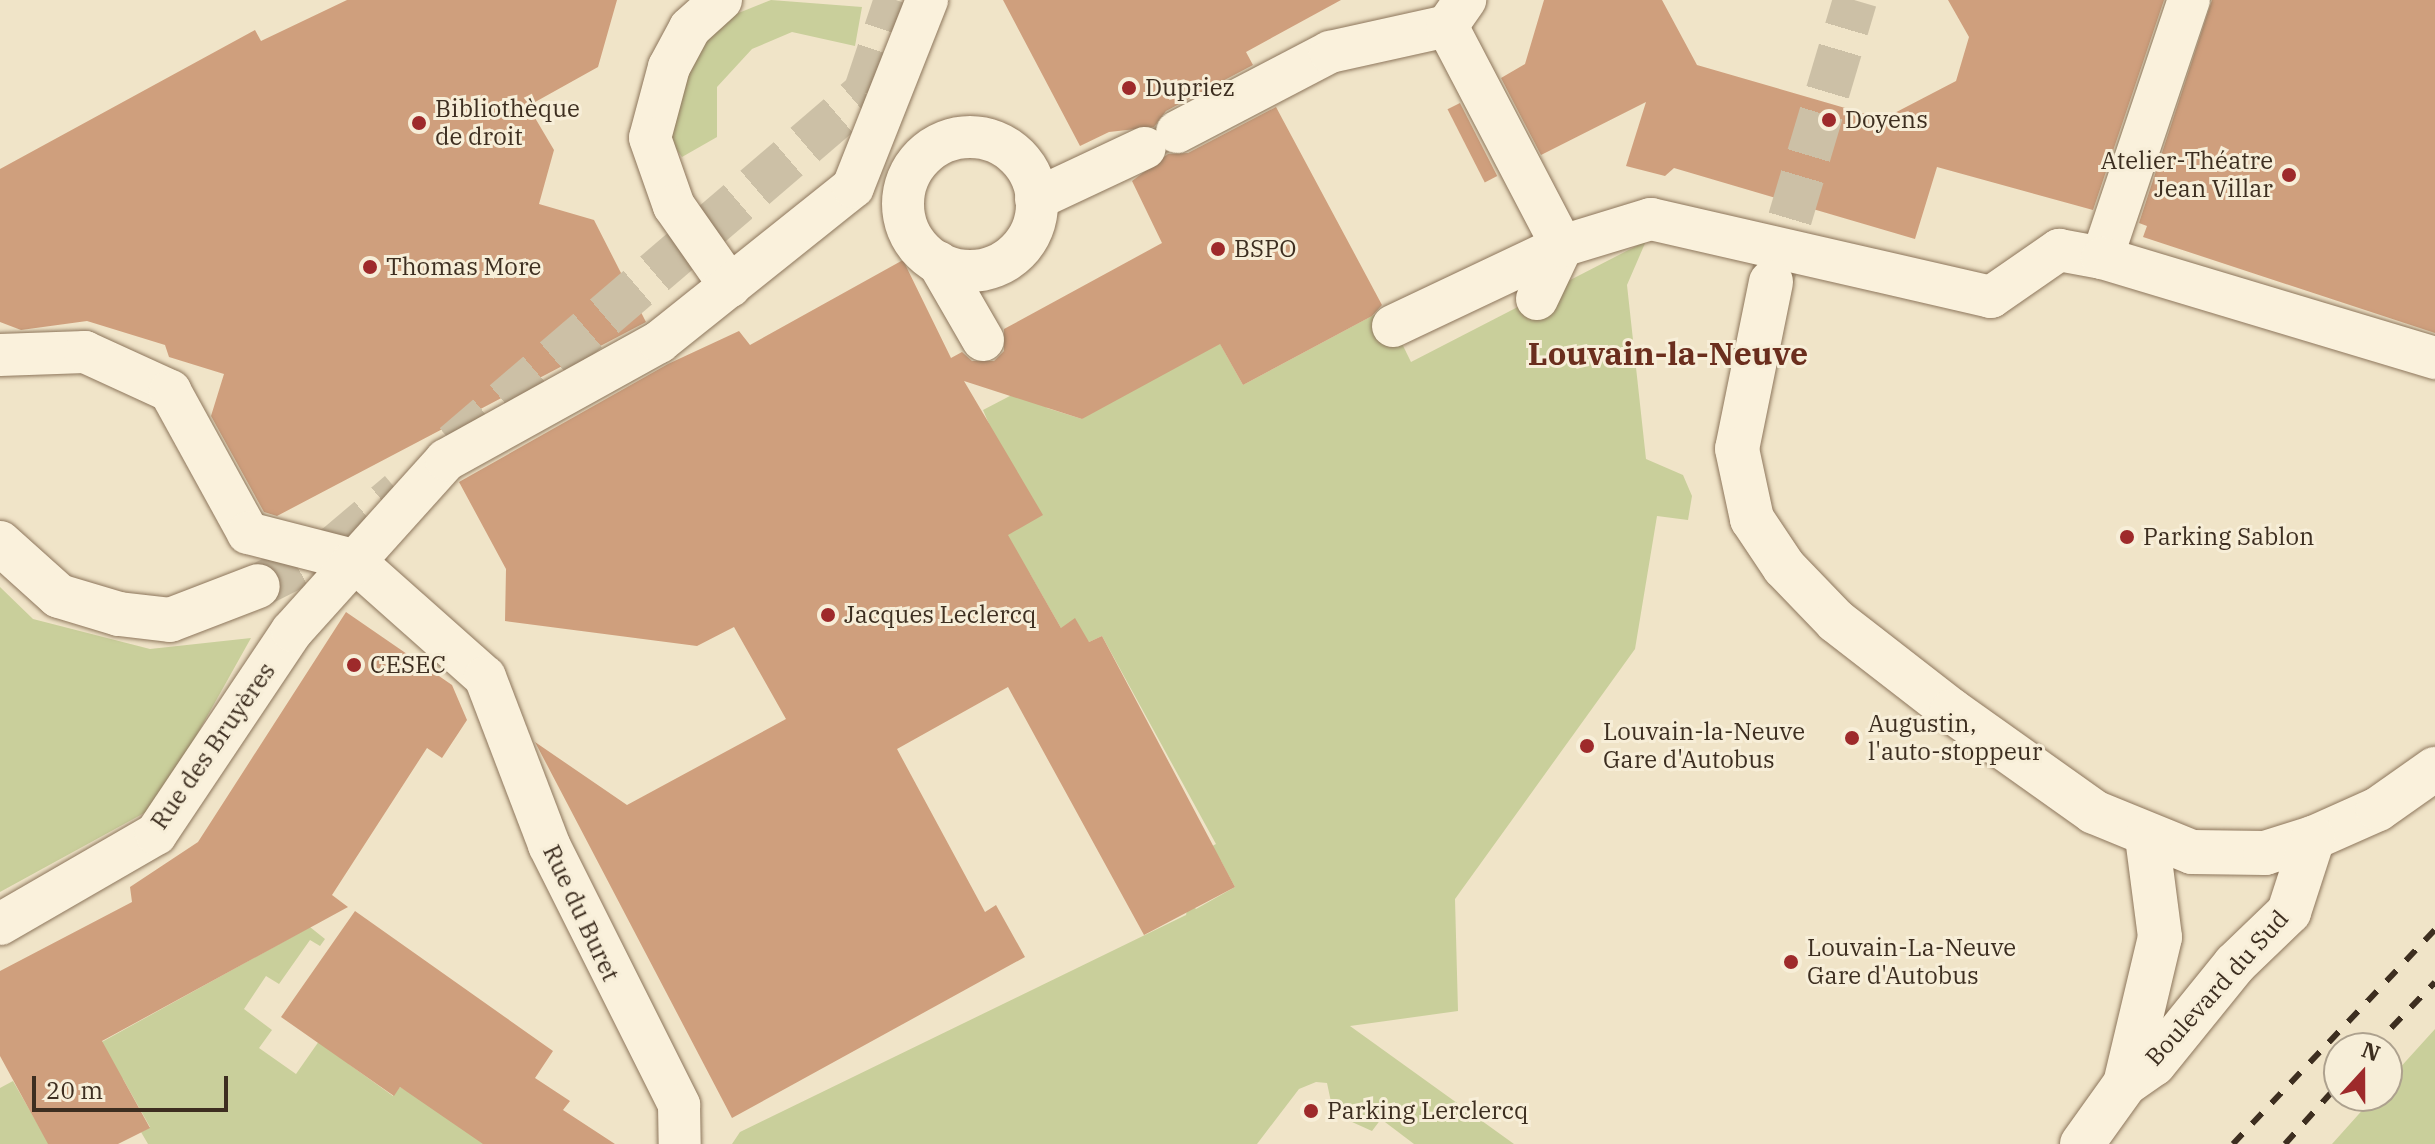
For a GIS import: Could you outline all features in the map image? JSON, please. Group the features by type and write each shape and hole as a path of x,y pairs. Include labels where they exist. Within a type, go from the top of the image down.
{"main road":[{"path":"1771,282 1737,449 1752,519 1784,567 1836,621 1952,711 2094,812 2147,837 2192,852 2265,853 2313,838 2378,809 2435,769"},
{"path":"0,543 59,596 119,614 170,620 258,586"},
{"name":"Boulevard du Sud","path":"2125,1084 2160,937 2147,837"},
{"name":"Boulevard du Sud","path":"2082,1144 2125,1084 2154,1064 2235,964 2289,912 2313,838"}],"street":[{"path":"2102,258 2189,0"},
{"name":"Rue des Bruyères","path":"0,924 156,834 292,631 446,460 659,342 832,207 869,159 917,3"},
{"path":"710,4 669,67 650,138 656,172 674,206 730,286"},
{"path":"1036,199 1161,140 1330,52 1456,13 1562,246 1537,299"},
{"path":"938,262 958,270 1002,263 1032,231 1036,199 1026,167 992,139 948,140 929,150 910,176 903,208 908,230 938,262 983,340"},
{"path":"869,159 910,176"},
{"path":"1393,326 1562,246 1651,219 1991,297 2059,250 2102,258 2435,358"},
{"path":"0,355 85,352 170,391 248,533 353,560"},
{"name":"Rue du Buret","path":"353,560 485,677 549,845 679,1105 680,1144"}],"green space":[{"path":"771,0 862,7 855,46 792,32 752,49 717,87 717,137 682,157 669,139 688,58 726,18"},
{"path":"1646,241 1627,285 1646,459 1683,475 1692,496 1688,520 1657,516 1635,649 1455,899 1458,1011 1350,1026 1514,1144 1414,1144 1381,1119 1372,1131 1352,1122 1331,1102 1327,1083 1316,1082 1299,1089 1257,1144 732,1144 740,1132 1186,915 1189,901 1196,909 1235,887 1221,861 1201,852 1216,844 1102,636 1089,642 1061,628 1030,574 965,608 989,424 983,410 1033,384 1047,408 1082,419 1203,313 1243,385 1385,309 1411,362"},
{"path":"0,587 33,619 150,649 251,638 157,806 0,892"},
{"path":"310,927 325,939 320,946 310,940 279,984 266,976 244,1009 272,1030 259,1048 296,1074 324,1034 350,1065 393,1096 400,1087 497,1144 148,1144 141,1132 150,1127 123,1079 71,1059"},
{"path":"2435,1029 2435,1144 2332,1144 2361,1112 2403,1112 2403,1064"},
{"path":"13,1081 49,1144 0,1144 0,1088"}],"building":[{"name":"Thomas More","path":"347,0 617,0 598,67 528,106 554,150 539,204 594,220 646,322 277,516 264,512 211,416 224,374 169,357 165,345 87,321 21,330 0,322 0,169 255,30 261,41"},
{"name":"Dupriez","path":"1003,0 1341,0 1246,52 1253,65 1166,111 1154,127 1109,132 1080,146"},
{"name":"Doyens","path":"1544,0 1662,0 1697,65 1883,119 1956,81 1969,37 1948,0 2164,0 2093,210 1937,167 1915,239 1674,168 1665,176 1626,166 1646,102 1541,155 1501,78 1525,64"},
{"name":"Atelier-Théatre Jean Villar","path":"2212,0 2435,0 2435,333 2143,237 2147,226 2139,223"},
{"path":"1460,103 1497,176 1485,182 1448,109"},
{"name":"Jacques Leclercq","path":"1276,107 1382,305 1372,316 1243,385 1220,344 1082,419 964,381 1043,515 1008,535 1061,628 1075,618 1089,642 1102,636 1235,887 1144,935 1008,687 897,749 985,912 996,905 1025,957 732,1118 535,742 627,805 786,719 734,627 697,646 505,621 506,569 459,482 668,364 739,331 750,345 903,260 951,358 962,352 972,361 994,361 1004,351 1004,329 1162,243 1132,181 1168,154 1188,153"},
{"path":"346,612 452,685 467,720 442,758 427,748 332,895 348,907 102,1041 150,1128 118,1144 48,1144 0,1056 0,971 132,902 130,887 198,842"},
{"path":"355,911 553,1051 535,1078 570,1101 563,1110 615,1144 483,1144 400,1087 394,1096 281,1017"}],"tunnel":[{"path":"454,445 865,93 896,0"},
{"path":"1771,282 1855,0"},
{"path":"258,586 335,547 399,493"}],"railway":[{"path":"2233,1144 2435,930"},
{"path":"2387,1032 2435,982"},
{"path":"2285,1144 2323,1102"}],"place":[{"name":"Dupriez","path":"1129,88"},
{"name":"Doyens","path":"1829,120"},
{"name":"Bibliothèque de droit","path":"419,123"},
{"name":"Atelier-Théatre Jean Villar","path":"2289,175"},
{"name":"BSPO","path":"1218,249"},
{"name":"Thomas More","path":"370,267"},
{"name":"Parking Sablon","path":"2127,537"},
{"name":"Jacques Leclercq","path":"828,615"},
{"name":"CESEC","path":"354,665"},
{"name":"Augustin, l'auto-stoppeur","path":"1852,738"},
{"name":"Louvain-la-Neuve Gare d'Autobus","path":"1587,746"},
{"name":"Louvain-La-Neuve Gare d'Autobus","path":"1791,962"},
{"name":"Parking Lerclercq","path":"1311,1111"}],"district":[{"name":"Louvain-la-Neuve","path":"1668,353"}]}
